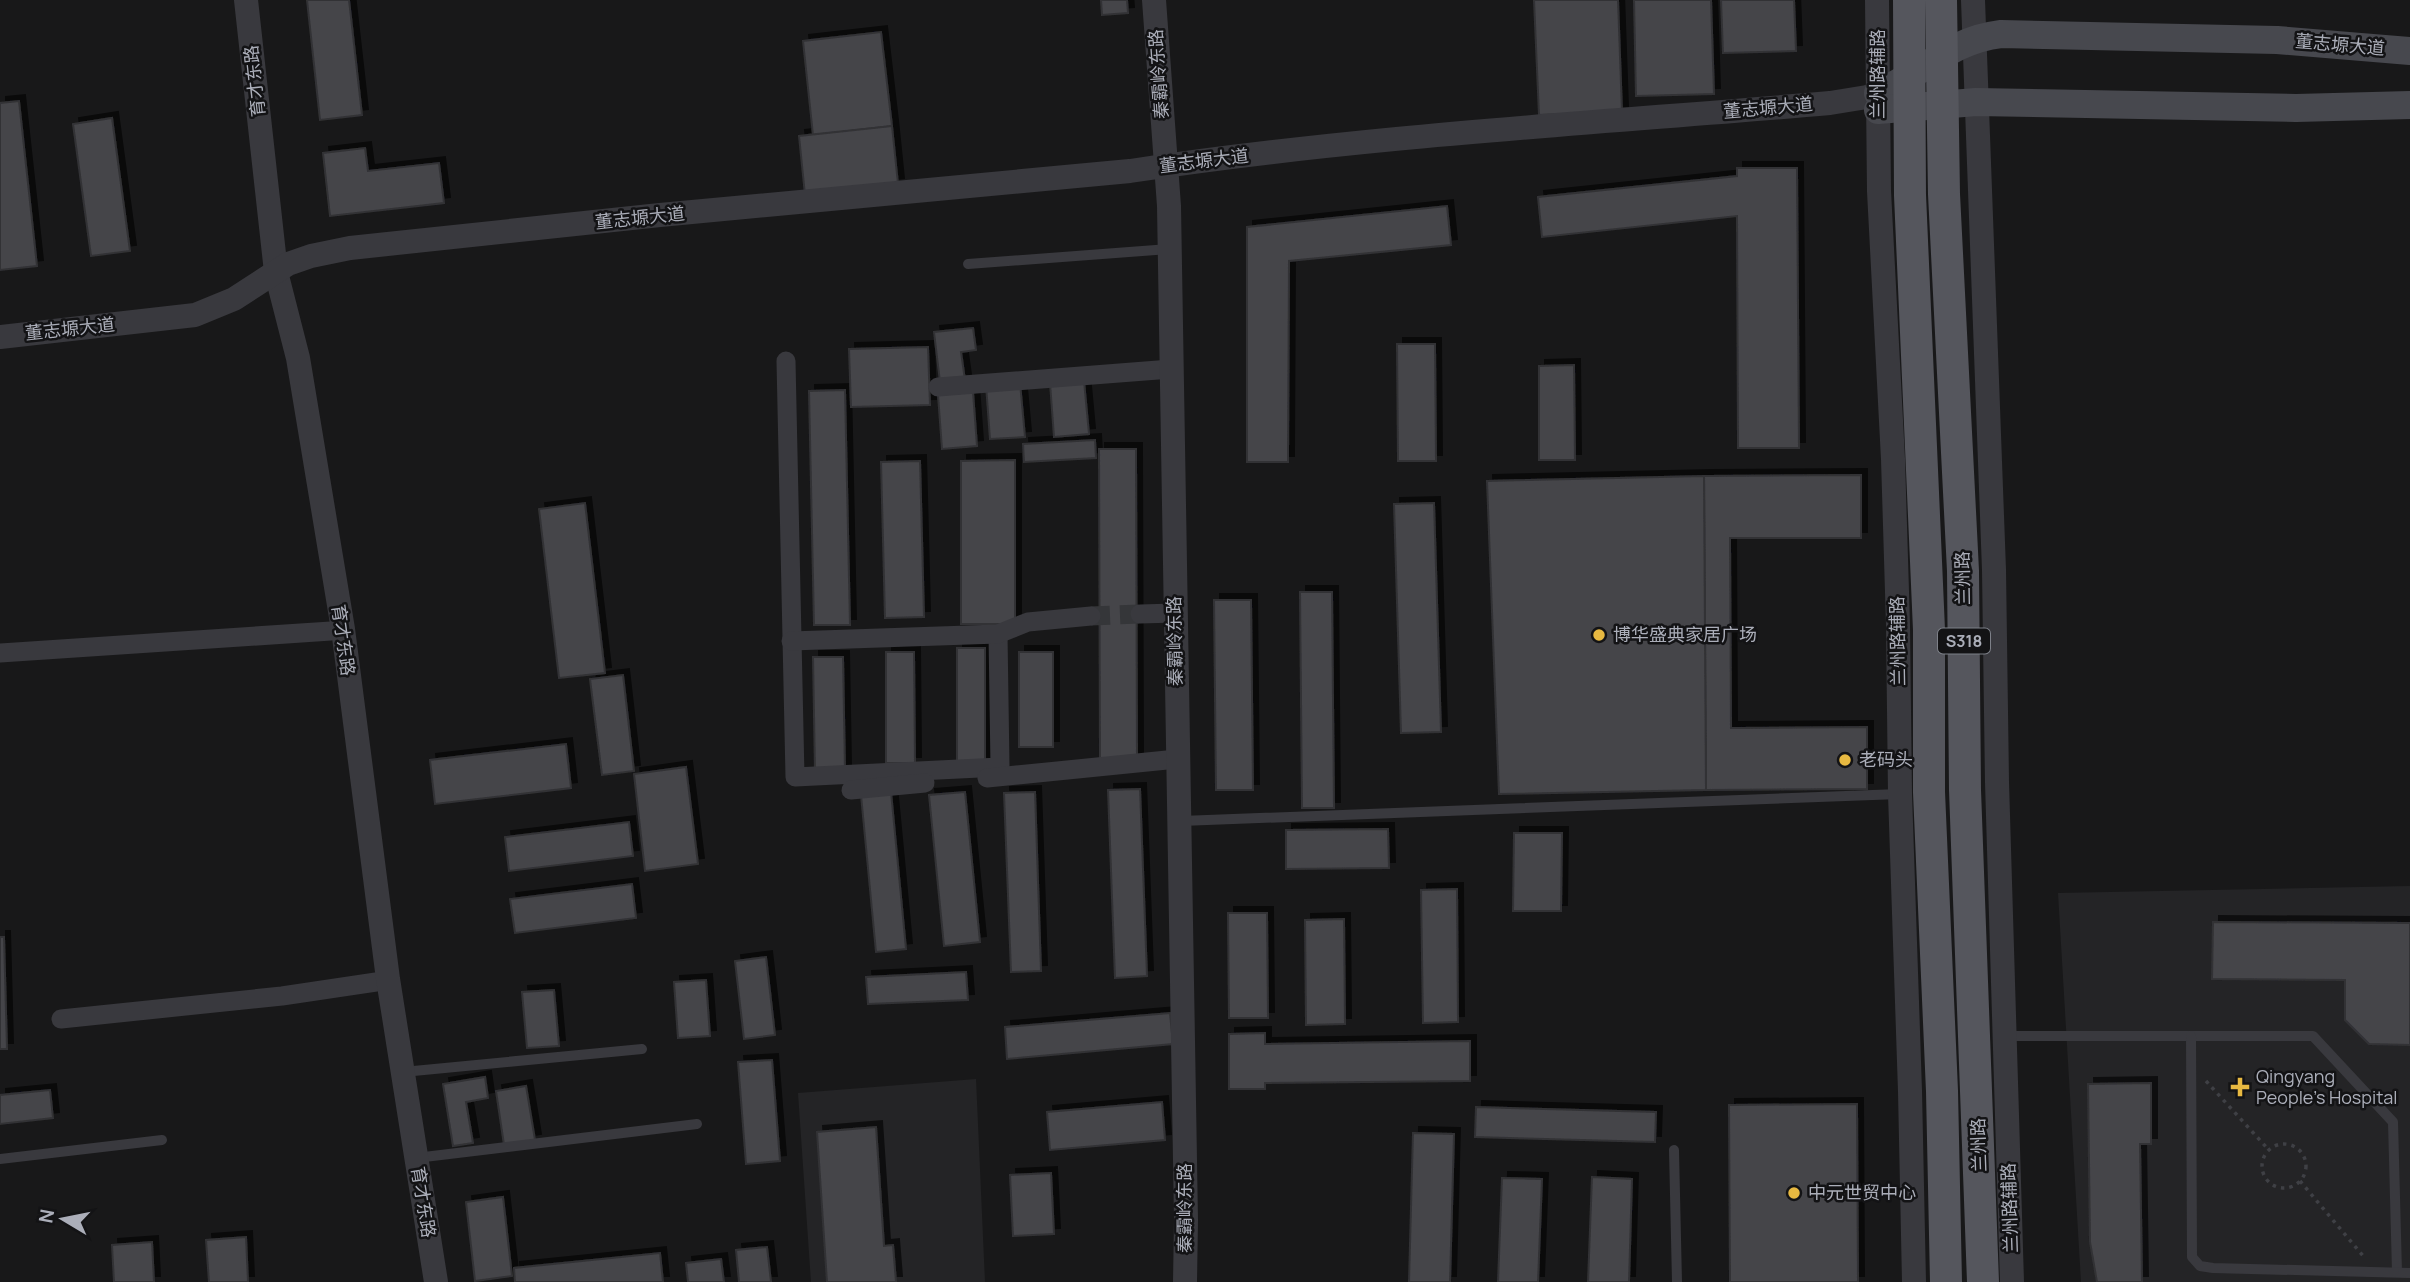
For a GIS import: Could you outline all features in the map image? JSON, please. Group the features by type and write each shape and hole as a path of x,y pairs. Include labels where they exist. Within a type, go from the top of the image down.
{"main road":[{"name":"兰州路","path":"1909,0 1909,195 1929,630 1915,793 1942,1091 1945,1282"},
{"name":"兰州路","path":"1941,0 1944,194 1963,571 1965,790 1983,1282"},
{"name":"董志塬大道","path":"1878,101 1909,92 1942,54 1974,40 2001,34 2277,40 2410,51"},
{"name":"董志塬大道","path":"1909,92 1943,104 1976,102 2296,107 2410,105"}],"street":[{"name":"育才东路","path":"234,0 273,281 331,631 376,982 424,1282"},
{"name":"育才东路","path":"246,0 273,281 298,358 343,629 402,1072 436,1282"},
{"name":"秦霸岭东路","path":"1145,0 1162,171"},
{"name":"秦霸岭东路","path":"1153,0 1165,249 1174,822 1176,1282"},
{"name":"兰州路辅路","path":"1877,0 1885,326 1896,542 1915,793 1910,1077 1914,1282"},
{"name":"兰州路辅路","path":"1973,0 1994,570 1997,782 2012,1282"},
{"name":"董志塬大道","path":"0,348 197,326 238,309 273,281 288,264 350,248 1416,148 1878,101"},
{"name":"董志塬大道","path":"0,337 195,315 217,308 273,281"},
{"path":"786,360 795,777 1000,767 998,634"},
{"path":"938,387 1167,370"},
{"path":"1140,614 1170,613"},
{"path":"791,641 998,634 1028,622 1091,616"},
{"path":"0,653 331,631"},
{"path":"851,790 1173,760"},
{"name":"秦霸岭东路","path":"1174,822 1186,1220 1185,1282"},
{"path":"61,1019 282,996 376,982"}],"lane":[{"path":"968,264 1165,249"},
{"path":"1174,822 1915,793"},
{"path":"2005,1036 2314,1036 2393,1122 2397,1272"},
{"path":"2191,1036 2192,1257 2200,1266 2410,1273"},
{"path":"402,1072 642,1049"},
{"path":"416,1158 697,1124"},
{"path":"0,1159 162,1140"},
{"path":"1674,1150 1677,1282"}],"path":[{"path":"2190,1064 2268,1149"},
{"path":"2282,1143 2297,1147 2305,1160 2304,1174 2300,1181 2288,1188 2280,1188 2268,1182 2261,1169 2268,1149 2282,1143"},
{"path":"2300,1181 2377,1272"}],"shaded area":[{"name":"Qingyang People's Hospital","path":"2410,886 2410,1282 2081,1282 2058,893"},
{"path":"976,1079 985,1282 811,1282 798,1093"}],"building":[{"path":"307,0 349,0 362,115 320,120"},
{"path":"1101,0 1127,0 1128,13 1102,15"},
{"path":"1534,0 1618,0 1622,112 1539,115"},
{"path":"1634,0 1711,0 1714,94 1636,96"},
{"path":"1721,0 1794,0 1796,51 1723,53"},
{"path":"881,32 892,126 813,135 803,41"},
{"path":"19,101 37,266 0,270 0,103"},
{"path":"112,118 130,251 91,256 73,124"},
{"path":"892,126 898,184 805,195 799,136"},
{"path":"365,148 368,171 439,163 444,203 330,216 323,153"},
{"path":"1737,168 1797,168 1799,448 1738,448 1737,216 1542,237 1538,197 1737,176"},
{"path":"1447,206 1451,245 1289,261 1288,462 1247,462 1247,227"},
{"path":"973,328 976,350 961,352 965,380 940,382 934,332"},
{"path":"1397,344 1435,344 1436,461 1398,461"},
{"path":"928,347 930,405 851,407 849,349"},
{"path":"1574,365 1575,460 1539,460 1539,366"},
{"path":"1084,381 1089,434 1054,437 1050,383"},
{"path":"1020,383 1025,437 990,439 986,385"},
{"path":"845,390 850,625 814,625 809,391"},
{"path":"973,392 977,446 942,449 938,395"},
{"path":"1095,440 1096,458 1024,462 1023,444"},
{"path":"1099,449 1136,449 1137,761 1100,761"},
{"path":"1015,460 1015,624 961,624 961,461"},
{"path":"920,461 924,617 885,618 881,462"},
{"path":"1861,475 1861,538 1730,538 1731,728 1867,727 1867,789 1706,790 1704,476"},
{"name":"博华盛典家居广场","path":"1704,476 1706,790 1499,794 1487,481"},
{"path":"585,503 605,673 559,678 539,509"},
{"path":"1434,503 1441,732 1401,733 1394,504"},
{"path":"1300,592 1332,592 1334,808 1302,808"},
{"path":"1214,600 1251,600 1253,790 1216,790"},
{"path":"957,648 985,648 985,763 957,763"},
{"path":"886,652 914,652 915,763 886,763"},
{"path":"1019,652 1053,652 1053,747 1019,747"},
{"path":"813,657 843,657 845,771 815,771"},
{"path":"623,675 634,771 602,775 590,679"},
{"path":"566,744 571,788 435,804 430,760"},
{"path":"686,767 698,864 645,871 634,774"},
{"path":"1140,789 1147,976 1115,978 1108,790"},
{"path":"891,792 906,949 876,952 861,795"},
{"path":"965,792 980,942 944,946 929,795"},
{"path":"1035,792 1041,971 1011,972 1004,793"},
{"path":"629,822 633,856 509,871 505,837"},
{"path":"1388,829 1389,868 1286,869 1286,830"},
{"path":"1514,833 1562,833 1561,911 1513,911"},
{"path":"632,884 636,918 515,933 510,899"},
{"path":"1457,889 1458,1022 1423,1023 1421,890"},
{"path":"1228,913 1267,913 1268,1018 1229,1018"},
{"path":"1344,919 1345,1024 1306,1025 1305,920"},
{"path":"2213,922 2410,923 2410,1045 2369,1044 2345,1020 2345,980 2212,979"},
{"path":"0,937 4,937 7,1049 0,1049"},
{"path":"766,957 775,1035 744,1039 735,961"},
{"path":"966,972 968,1000 868,1004 866,977"},
{"path":"706,980 710,1036 678,1038 674,982"},
{"path":"554,990 559,1046 527,1048 522,992"},
{"path":"1170,1013 1173,1044 1007,1059 1005,1027"},
{"path":"1265,1033 1265,1044 1470,1041 1470,1081 1265,1083 1265,1089 1229,1089 1229,1034"},
{"path":"772,1060 780,1161 746,1164 738,1062"},
{"path":"485,1077 488,1098 466,1102 473,1143 453,1146 443,1084"},
{"path":"2151,1083 2151,1144 2140,1144 2142,1282 2097,1282 2090,1242 2088,1084"},
{"path":"526,1086 535,1140 504,1145 496,1091"},
{"path":"50,1090 53,1118 0,1124 0,1095"},
{"path":"1162,1102 1165,1140 1050,1150 1047,1112"},
{"name":"中元世贸中心","path":"1857,1104 1858,1282 1730,1282 1729,1105"},
{"path":"1476,1107 1656,1112 1655,1142 1475,1137"},
{"path":"876,1127 884,1246 893,1245 896,1282 827,1282 817,1132"},
{"path":"1413,1133 1454,1134 1450,1282 1409,1282"},
{"path":"1051,1173 1054,1234 1013,1236 1010,1175"},
{"path":"1592,1177 1632,1179 1629,1282 1588,1282"},
{"path":"1502,1178 1542,1179 1538,1282 1498,1282"},
{"path":"503,1197 512,1276 475,1281 466,1202"},
{"path":"246,1237 248,1282 209,1282 206,1240"},
{"path":"152,1242 154,1282 114,1282 112,1245"},
{"path":"767,1247 771,1282 739,1282 736,1250"},
{"path":"660,1253 663,1282 515,1282 514,1268"},
{"path":"721,1259 724,1282 688,1282 686,1263"}],"tunnel":[{"path":"1091,616 1140,614"}],"place":[{"name":"博华盛典家居广场","path":"1599,635"},
{"name":"老码头","path":"1845,760"},
{"name":"Qingyang People's Hospital","path":"2240,1087"},
{"name":"中元世贸中心","path":"1794,1193"}]}
